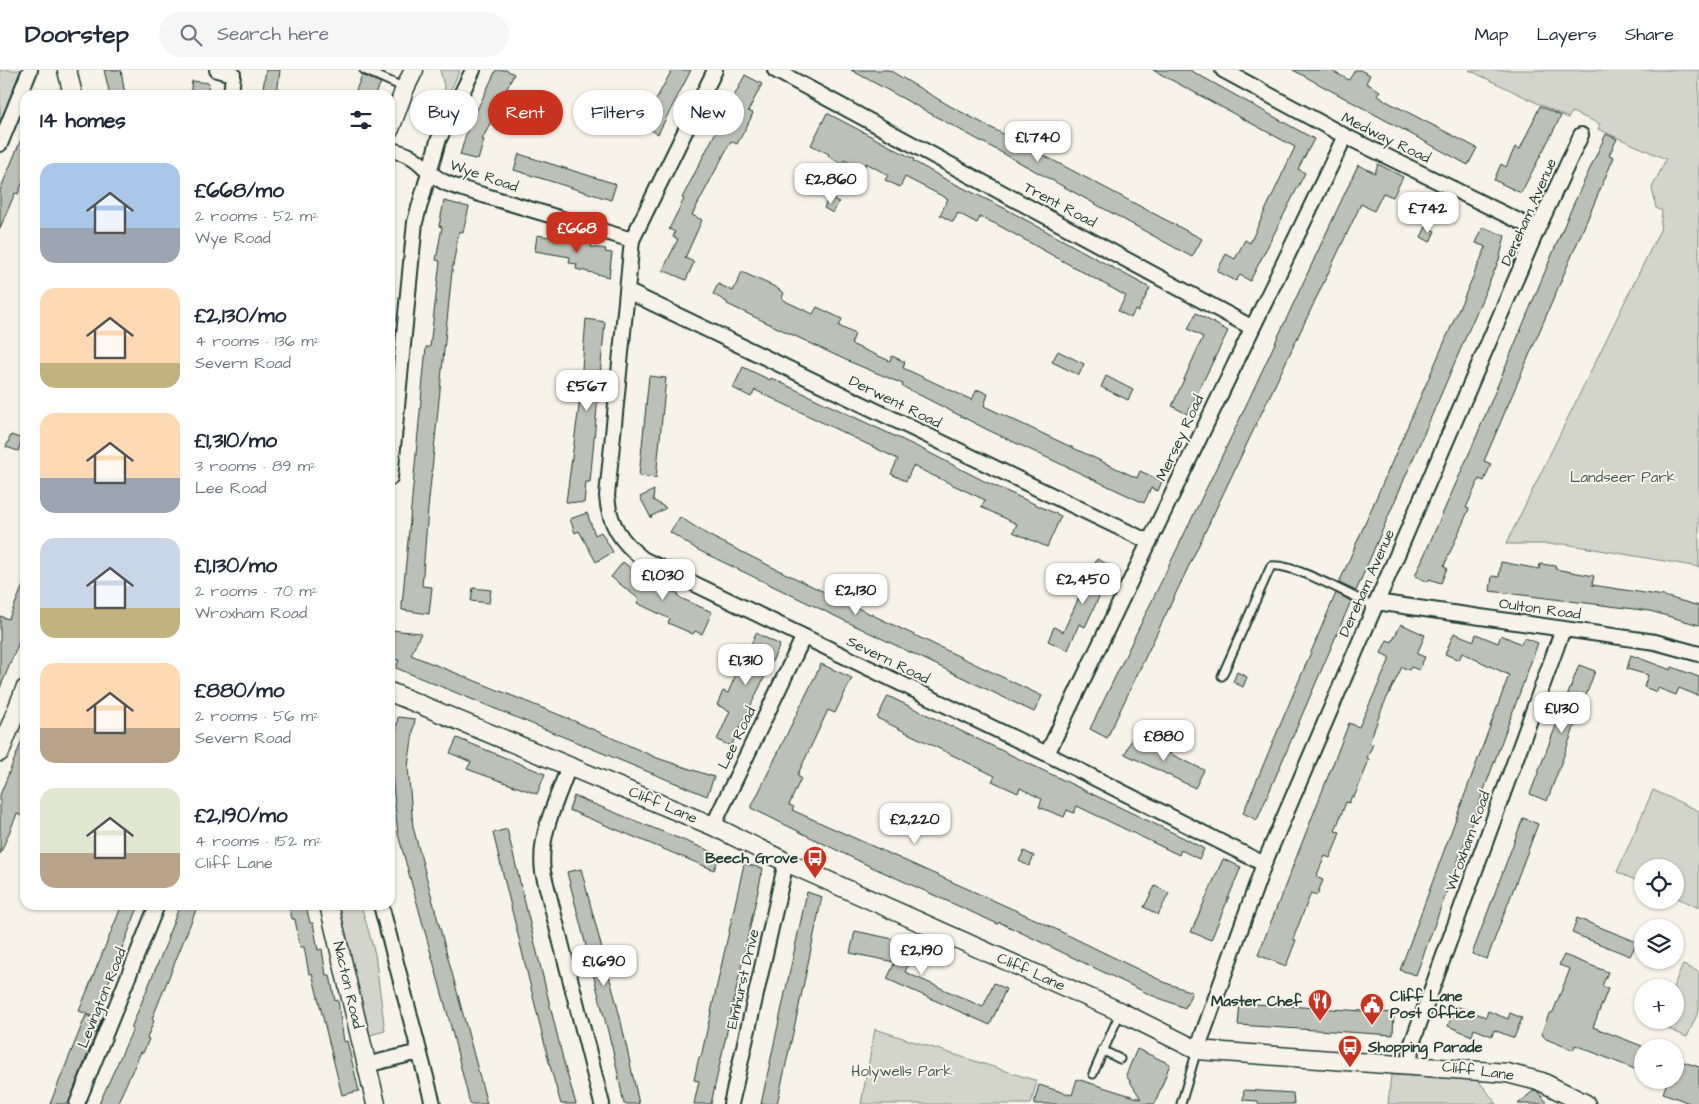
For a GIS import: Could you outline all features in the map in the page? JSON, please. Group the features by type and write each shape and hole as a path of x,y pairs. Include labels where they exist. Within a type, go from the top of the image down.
{"street":[{"path":"22,90 30,70"},
{"path":"67,70 72,90"},
{"path":"217,70 233,74 232,90"},
{"path":"395,116 414,70"},
{"path":"395,392 415,222 428,169 438,141 474,70"},
{"name":"Severn Road","path":"715,70 632,240 607,496 612,523 630,549 643,560 1047,754 1264,864"},
{"name":"Trent Road","path":"775,70 1251,326"},
{"name":"Medway Road","path":"1223,70 1345,136 1537,230"},
{"path":"0,144 20,95"},
{"name":"Dereham Avenue","path":"1197,1050 1264,864 1537,230 1581,135"},
{"name":"Mersey Road","path":"1047,754 1251,326 1345,136"},
{"name":"Wye Road","path":"395,151 408,153 419,160 443,182 632,240"},
{"name":"Derwent Road","path":"627,291 1149,542"},
{"name":"Oulton Road","path":"1375,604 1655,642 1699,654"},
{"name":"Wroxham Road","path":"1410,1065 1411,1046 1563,629"},
{"name":"Lee Road","path":"713,826 803,638"},
{"name":"Cliff Lane","path":"395,694 713,826 786,862 1120,1012 1197,1050 1507,1073 1542,1082 1586,1104"},
{"path":"0,752 20,702"},
{"path":"569,766 543,838 541,854 543,872 602,1104"},
{"name":"Elmhurst Drive","path":"731,1104 786,862"},
{"name":"Levington Road","path":"77,1104 155,910"},
{"name":"Nacton Road","path":"330,910 376,1104"},
{"path":"382,910 433,1104"},
{"path":"366,1065 420,1052"}],"lane":[{"path":"364,70 405,88"},
{"path":"1222,676 1272,566 1281,564 1375,604"},
{"path":"1093,1074 1120,1012"},
{"path":"1102,1050 1120,1060"},
{"path":"1181,1104 1197,1050"}],"green space":[{"path":"0,70 21,70 0,122"},
{"path":"440,70 460,70 451,90 445,90"},
{"name":"Landseer Park","path":"1469,70 1699,70 1699,567 1565,544 1506,544 1660,230 1662,211 1656,208 1652,188 1666,159 1598,129 1600,124 1572,112 1568,118"},
{"path":"1653,790 1699,811 1699,908 1684,901 1684,859 1634,859 1634,879 1617,872"},
{"path":"340,910 362,910 375,954 385,1031 370,1035 343,935"},
{"path":"1684,965 1699,972 1699,1010 1687,1037 1669,1029 1684,1029 1684,979 1677,979 1681,969 1684,969"},
{"name":"Holywells Park","path":"875,1029 1037,1081 1031,1104 861,1104"},
{"path":"1391,1075 1477,1079 1497,1104 1388,1104"}],"building":[{"path":"104,70 121,70 124,90 109,90"},
{"path":"266,70 280,70 278,90 263,90"},
{"path":"496,70 506,70 514,74 506,90 488,90 488,128 482,140 484,140 478,160 460,155 466,135 478,135 478,108"},
{"path":"672,70 691,70 681,90 673,90 673,105 663,124 663,90 661,90"},
{"path":"851,70 889,70 950,106 1202,239 1192,257"},
{"path":"1153,70 1190,70 1314,139 1298,169 1305,173 1250,281 1240,275 1236,281 1217,271 1226,254 1235,259 1245,240 1250,243 1295,147"},
{"path":"1293,70 1330,70 1349,80 1355,70 1360,70 1370,75 1366,83 1380,91 1377,95 1384,100 1477,148 1468,165"},
{"path":"362,75 381,83 377,90 356,90"},
{"path":"745,75 762,84 748,111 753,113 744,131 744,90 737,90"},
{"path":"192,81 209,83 208,90 191,90"},
{"path":"1540,106 1561,116 1521,193 1494,180 1501,164 1506,167 1515,147 1520,149"},
{"path":"827,113 914,159 913,161 945,179 1004,208 1150,288 1138,312 1135,310 1131,318 1118,311 1126,296 996,224 980,217 977,223 958,213 953,222 940,215 948,199 905,177 900,187 885,180 888,175 866,163 863,170 844,160 842,164 828,156 829,154 811,145"},
{"path":"1606,134 1617,139 1609,155 1614,157 1484,461 1491,464 1484,481 1479,479 1466,508 1469,509 1444,566 1447,568 1441,583 1429,579 1428,582 1415,576 1472,447 1569,214"},
{"path":"714,135 742,135 737,144 731,141 692,215 702,220 685,258 694,262 686,280 663,270 678,239 673,237 675,232 669,229 684,199 682,198"},
{"path":"20,142 20,189 18,194 15,193 0,228 0,190"},
{"path":"519,154 616,184 611,200 514,170"},
{"path":"1378,164 1403,177 1393,197 1383,193 1374,211 1361,204 1107,738 1090,729 1235,429 1358,165 1375,173"},
{"path":"829,197 839,202 833,213 824,208"},
{"path":"444,201 469,207 463,232 459,231 452,271 428,509 422,586 432,587 429,614 402,610 402,605 426,347 430,347 440,261 436,260 442,227 439,226"},
{"path":"1426,227 1435,231 1430,242 1421,237"},
{"path":"1483,227 1505,236 1499,260 1356,591 1339,583 1486,247 1476,243"},
{"path":"537,235 592,244 591,247 606,249 605,252 612,253 609,277 576,269 577,264 569,263 570,257 535,251"},
{"path":"742,272 784,293 782,298 787,302 813,314 817,307 842,319 839,326 855,334 851,344 890,361 892,356 905,362 903,368 972,400 976,391 979,390 988,394 984,406 1137,478 1140,471 1162,481 1158,491 1151,488 1144,503 988,430 902,386 903,384 848,361 727,304 727,302 713,294 718,284 733,291"},
{"path":"1196,313 1228,331 1187,414 1172,406 1203,337 1188,329"},
{"path":"586,319 605,322 590,482 586,482 584,503 566,502 579,406"},
{"path":"1058,351 1084,364 1079,375 1052,362"},
{"path":"743,367 770,380 771,378 1061,516 1047,547 1013,532 1017,524 981,507 985,500 913,466 906,481 891,474 898,459 755,390 751,397 733,388"},
{"path":"649,376 666,378 656,478 639,476"},
{"path":"1106,376 1133,390 1128,400 1101,387"},
{"path":"11,435 20,438 18,451 6,447"},
{"path":"654,490 653,500 666,508 651,518 640,497"},
{"path":"587,513 595,535 601,532 613,552 596,562 579,531 575,533 570,519"},
{"path":"680,517 708,535 772,567 1042,696 1034,712 698,550 670,532"},
{"path":"1097,559 1113,567 1085,627 1079,624 1068,650 1048,641 1054,627 1063,632"},
{"path":"623,562 646,581 679,594 678,597 712,612 702,634 695,631 693,634 668,623 670,619 637,603 639,599 611,577"},
{"path":"1501,562 1539,569 1540,564 1556,566 1555,569 1594,576 1592,585 1664,596 1699,606 1699,625 1650,611 1490,591 1492,576 1499,577"},
{"path":"473,588 491,590 489,603 471,601"},
{"path":"20,593 20,640 0,688 0,616 8,619"},
{"path":"1336,593 1351,601 1257,820 1243,813"},
{"path":"1401,624 1425,635 1417,654 1425,657 1419,670 1411,667 1409,670 1402,667 1383,706 1369,743 1373,744 1367,758 1369,759 1365,771 1354,797 1352,796 1349,803 1346,802 1335,831 1340,832 1336,844 1330,858 1325,856 1316,877 1323,880 1317,895 1311,893 1293,939 1296,940 1286,966 1258,955 1349,723 1359,727 1389,661 1389,657 1381,653 1387,640 1392,642"},
{"path":"395,630 421,633 411,655 572,720 657,758 714,777 707,796 396,668 399,660 395,660"},
{"path":"756,633 780,645 731,746 717,740 730,711 717,705 723,691 728,693 737,672 739,673"},
{"path":"1454,633 1474,641 1476,634 1498,643 1501,635 1521,644 1524,638 1538,643 1416,975 1400,970 1509,675 1462,653 1459,660 1445,654"},
{"path":"1631,655 1671,670 1672,667 1699,677 1699,696 1679,688 1676,695 1658,688 1657,692 1644,687 1648,675 1627,669"},
{"path":"821,664 852,678 835,713 828,710 797,776 801,778 789,805 794,807 792,810 1037,920 1166,983 1192,992 1185,1008 1151,995 999,922 998,924 863,863 751,808"},
{"path":"1579,665 1595,671 1547,801 1530,794"},
{"path":"1237,672 1247,677 1243,687 1233,682"},
{"path":"888,696 1186,839 1204,849 1199,859 1181,850 1179,855 1077,806 1074,813 1067,810 1064,817 1039,807 1042,799 1020,788 1018,793 992,781 995,776 877,718"},
{"path":"398,717 415,719 408,767 413,827 487,1104 470,1104 449,1019 398,834 395,804 395,738"},
{"path":"1133,736 1204,770 1195,788 1125,754"},
{"path":"457,738 545,774 537,794 467,769 471,762 450,753"},
{"path":"20,745 20,815 17,814 0,854 0,795"},
{"path":"574,796 720,855 714,870 569,810"},
{"path":"1523,818 1538,824 1487,959 1472,954"},
{"path":"507,829 564,1063 576,1104 561,1104 550,1066 493,833"},
{"path":"1024,851 1034,856 1029,866 1019,861"},
{"path":"1223,859 1241,867 1211,940 1191,932"},
{"path":"744,864 763,868 711,1104 694,1104 699,1081 694,1080 699,1057 701,1057"},
{"path":"581,869 620,1017 639,1104 624,1104 614,1055 567,872"},
{"path":"1155,886 1169,893 1158,915 1144,907"},
{"path":"807,892 822,897 799,1006 777,1104 761,1104"},
{"path":"120,910 137,910 95,1017 79,1011"},
{"path":"178,910 196,910 152,1019 154,1021 143,1053 141,1052 117,1104 99,1104 133,1029 131,1028"},
{"path":"290,910 307,910 310,923 313,923 318,950 322,949 326,975 330,975 335,1001 338,1000 344,1042 347,1041 359,1091 342,1095 312,973 309,974 304,947 300,947 295,919 292,919"},
{"path":"1577,918 1634,941 1634,948 1630,956 1572,933"},
{"path":"855,931 898,940 915,948 905,972 983,1007 994,983 1006,989 990,1025 887,979 895,962 850,953"},
{"path":"1564,955 1608,972 1602,986 1608,989 1593,1027 1634,1043 1634,1069 1575,1045 1573,1050 1543,1036 1542,1032 1549,1014 1553,1012 1570,969 1559,965"},
{"path":"1240,1003 1394,1013 1393,1035 1238,1025"},
{"path":"1456,1006 1486,1017 1488,1011 1508,1019 1510,1013 1522,1018 1514,1038 1494,1030 1492,1036 1474,1029 1472,1036 1448,1026"},
{"path":"86,1015 101,1021 68,1104 50,1104"},
{"path":"1137,1049 1170,1064 1155,1104 1034,1104 1039,1085 1072,1095 1077,1079 1141,1099 1126,1075"},
{"path":"1684,1062 1699,1067 1699,1104 1692,1104 1663,1093 1665,1089 1684,1089"},
{"path":"1244,1090 1293,1093 1294,1104 1258,1104 1258,1101 1243,1100"},
{"path":"1533,1091 1538,1092 1548,1104 1518,1104"}],"place":[{"name":"Beech Grove","path":"815,879"},
{"name":"Master Chef","path":"1320,1022"},
{"name":"Cliff Lane Post Office","path":"1372,1026"},
{"name":"Shopping Parade","path":"1350,1068"}]}
